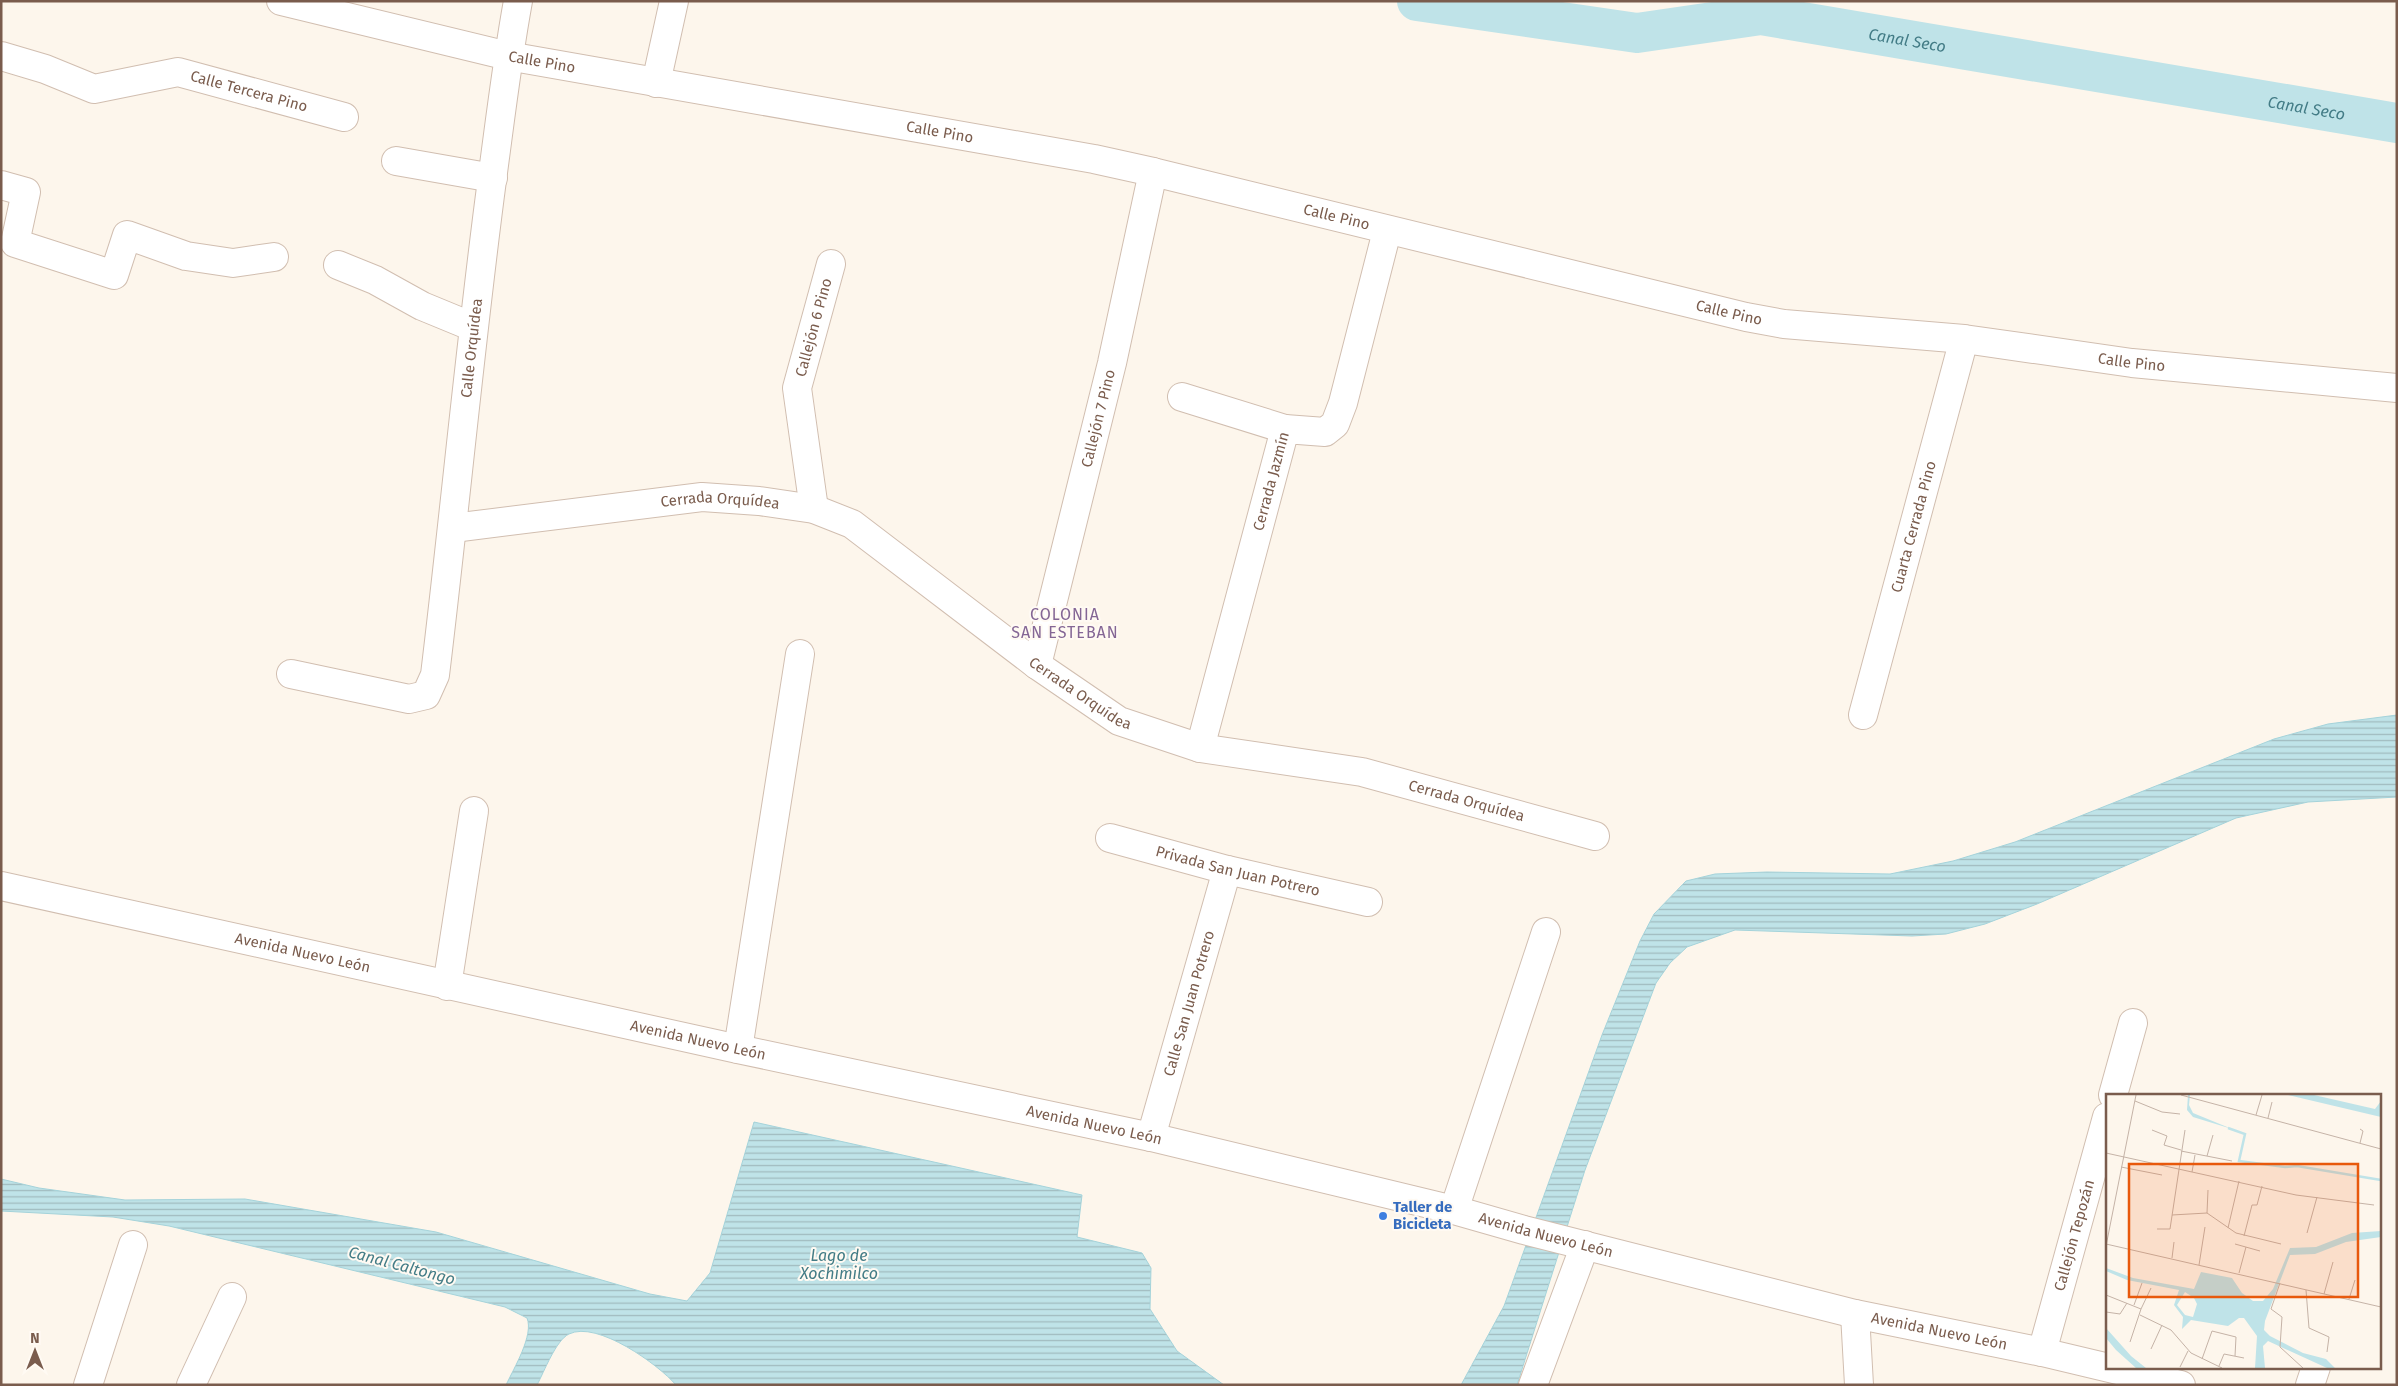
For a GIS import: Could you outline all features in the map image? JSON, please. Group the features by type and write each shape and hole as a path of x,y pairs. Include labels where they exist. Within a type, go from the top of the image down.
{"street":[{"name":"Calle Pino","path":"281,1 508,56 1154,172 1388,231 1746,317 1784,324 1964,339 2132,363 2397,388"},
{"name":"Calle Orquídea","path":"291,674 409,699 426,695 435,675 453,528 473,327 508,56 518,1"},
{"path":"656,83 674,1"},
{"name":"Calle Tercera Pino","path":"1,56 45,69 94,89 178,72 344,117"},
{"path":"396,161 493,178"},
{"name":"Callejón 7 Pino","path":"1037,665 1112,363 1154,172"},
{"path":"14,189 15,243 114,275 128,234 186,256 233,263 274,257"},
{"name":"Cerrada Jazmín","path":"1200,748 1285,429 1325,432 1335,424 1343,403 1388,231"},
{"name":"Callejón 6 Pino","path":"814,509 797,388 831,264"},
{"path":"338,265 375,280 422,306 473,327"},
{"name":"Cuarta Cerrada Pino","path":"1863,714 1964,339"},
{"path":"1182,398 1285,429"},
{"name":"Cerrada Orquídea","path":"453,528 702,497 759,501 814,509 852,524 1037,665 1119,721 1200,748 1362,772 1595,836"},
{"path":"738,1049 800,654"},
{"path":"447,986 474,811"},
{"name":"Privada San Juan Potrero","path":"1110,838 1227,870 1368,902"},
{"name":"Calle San Juan Potrero","path":"1151,1137 1227,870"},
{"name":"Avenida Nuevo León","path":"1,886 447,986 1151,1137 1454,1210 1581,1245 1855,1314 2042,1352 2106,1367"},
{"path":"1454,1210 1546,932"},
{"path":"2113,1094 2133,1023"},
{"name":"Callejón Tepozán","path":"2042,1352 2106,1121"},
{"path":"88,1385 133,1245"},
{"path":"1533,1385 1581,1245"},
{"path":"190,1385 232,1297"},
{"path":"1855,1314 1859,1385"},
{"name":"Avenida Nuevo León","path":"2109,1368 2181,1385"},
{"path":"2310,1385 2316,1368"}],"water":[{"path":"2397,715 2397,797 2308,802 2236,818 2037,904 1985,924 1946,934 1912,936 1735,930 1687,947 1670,963 1656,983 1585,1170 1517,1385 1461,1385 1504,1306 1602,1035 1640,941 1654,914 1686,881 1715,874 1767,872 1890,874 1953,861 2015,842 2274,739 2328,724"},
{"name":"Lago de Xochimilco","path":"754,1122 1082,1195 1077,1237 1142,1253 1151,1268 1150,1309 1177,1351 1224,1385 676,1385 668,1376 627,1347 595,1333 581,1331 564,1337 551,1357 537,1385 506,1385 526,1342 528,1325 527,1318 505,1307 169,1226 113,1217 1,1211 1,1179 39,1188 125,1200 245,1199 436,1232 650,1294 687,1301 710,1273"}],"waterway":[{"name":"Canal Seco","path":"1417,1 1637,33 1761,15 2397,123"}],"place":[{"name":"Taller de Bicicleta","path":"1383,1216"}],"district":[{"name":"COLONIA SAN ESTEBAN","path":"1065,623"}],"water label":[{"name":"Canal Caltongo","path":"402,1265"}]}
